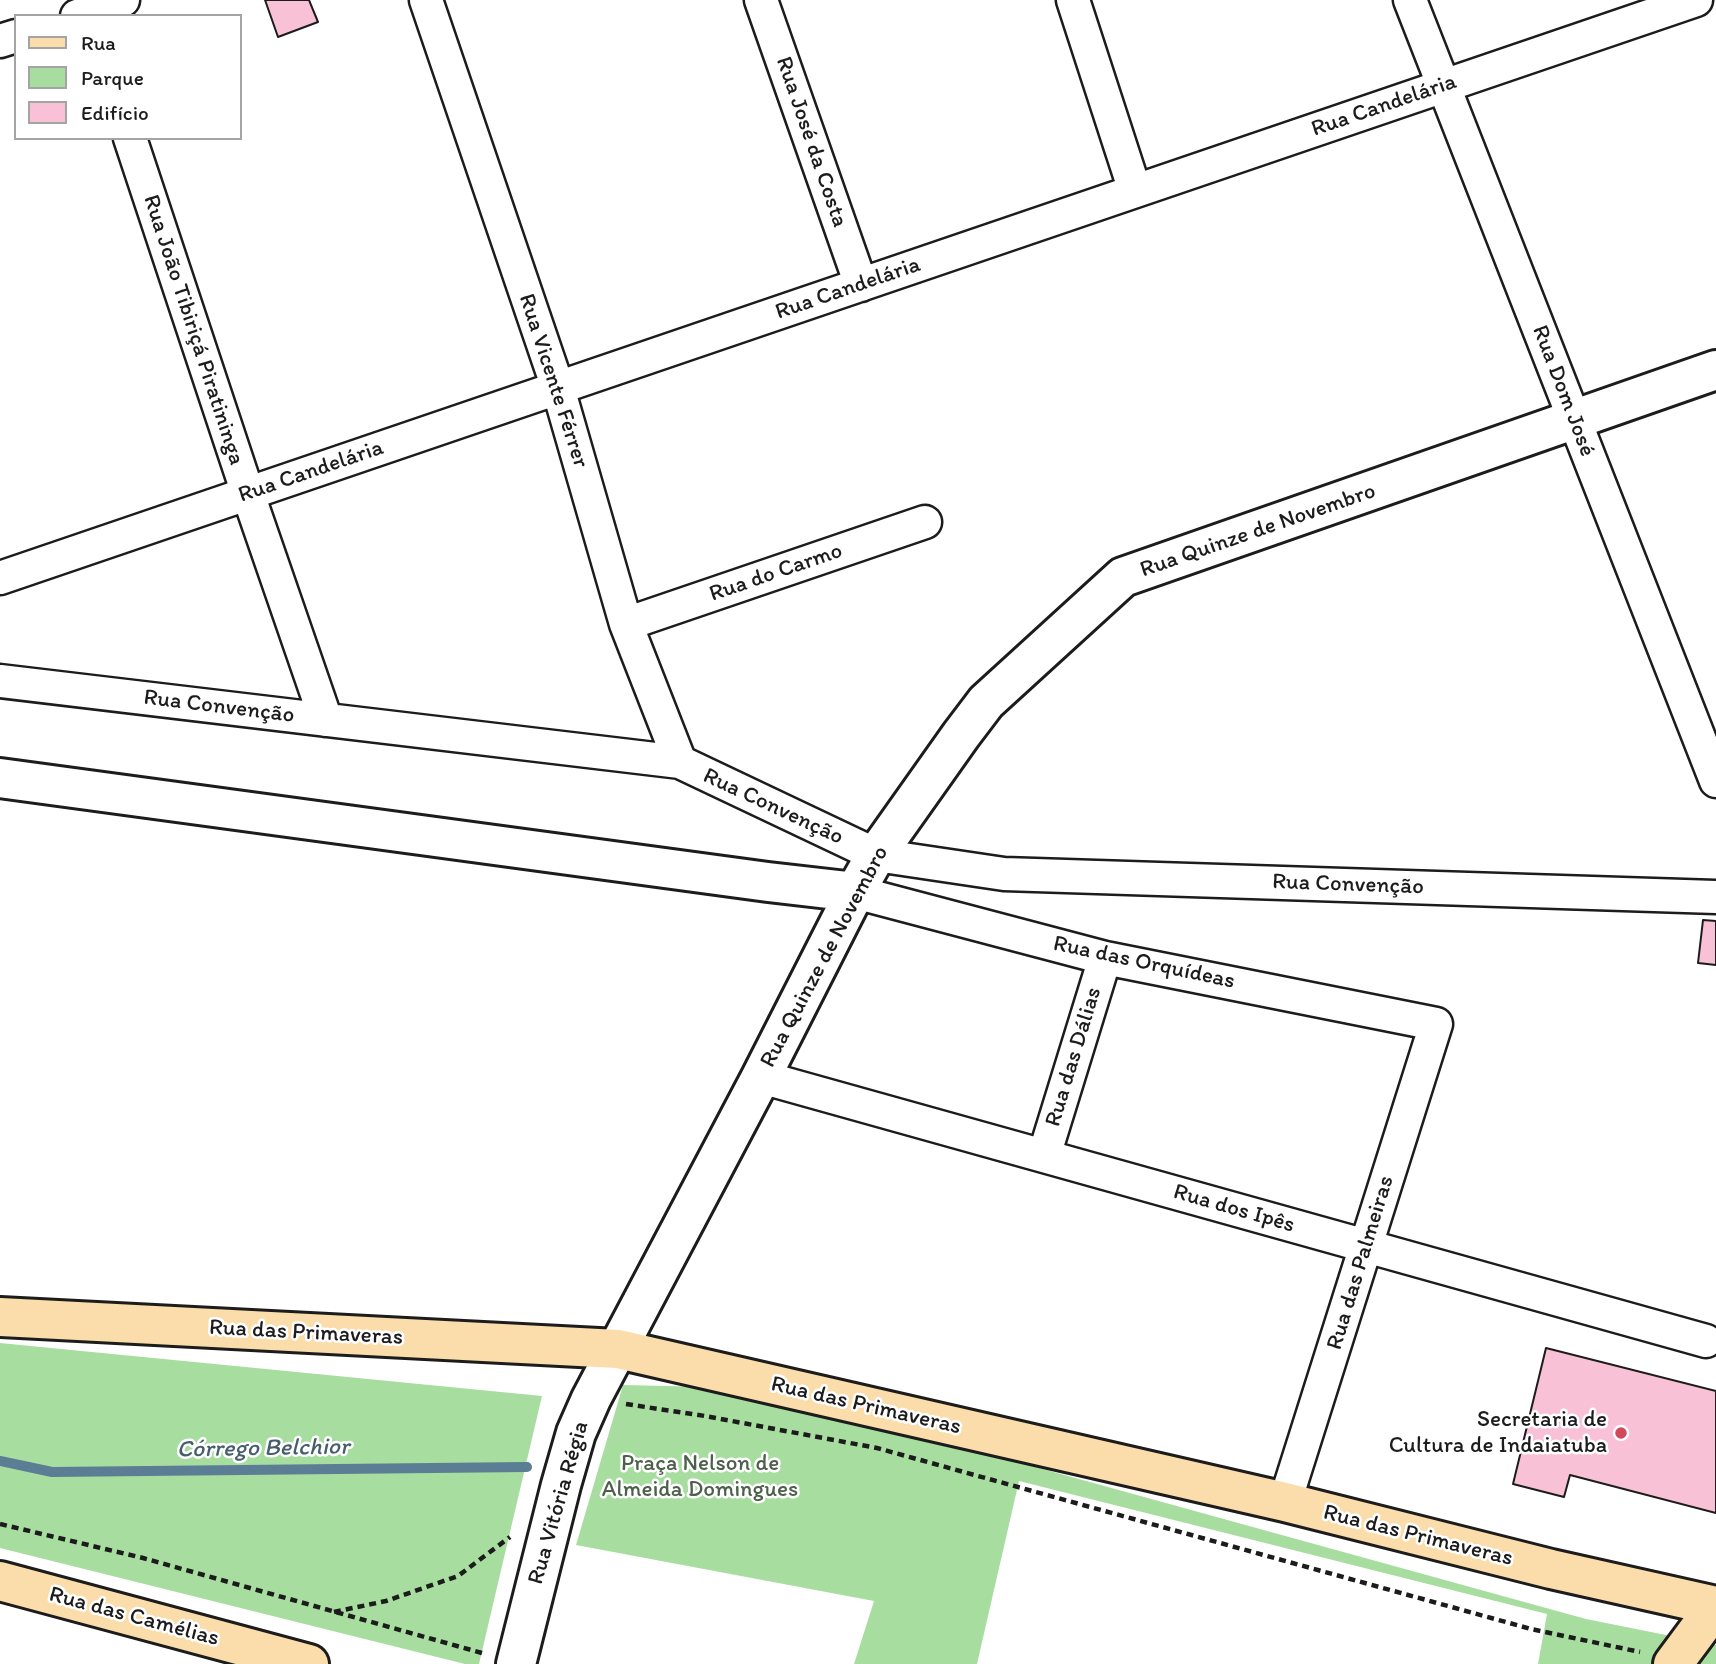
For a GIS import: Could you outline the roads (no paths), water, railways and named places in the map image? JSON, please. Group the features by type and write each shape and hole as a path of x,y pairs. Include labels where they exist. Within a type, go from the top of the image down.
{"main road":[{"name":"Rua Quinze de Novembro","path":"618,1349 876,855 986,702 1123,578 1716,370"},
{"path":"0,778 768,883 855,892"},
{"name":"Rua das Primaveras","path":"0,1317 618,1349 1285,1502 1551,1569 1716,1606"},
{"name":"Rua Vitória Régia","path":"516,1663 539,1569 583,1416 618,1349"},
{"name":"Rua das Camélias","path":"0,1581 309,1664"},
{"path":"1676,1660 1716,1606"}],"street":[{"path":"84,11 123,0"},
{"name":"Rua Vicente Férrer","path":"426,0 558,388 626,624 680,762"},
{"name":"Rua José da Costa","path":"761,0 860,285"},
{"path":"1073,0 1135,191"},
{"name":"Rua Dom José","path":"1410,0 1716,782"},
{"name":"Rua Candelária","path":"0,578 1696,0"},
{"name":"Rua João Tibiriçá Piratininga","path":"131,140 326,720"},
{"name":"Rua do Carmo","path":"626,624 925,522"},
{"name":"Rua Convenção","path":"0,681 680,762 876,855 1004,874 1716,897"},
{"name":"Rua das Orquídeas","path":"855,892 1105,958 1436,1024"},
{"name":"Rua das Dálias","path":"1044,1156 1105,958"},
{"name":"Rua das Palmeiras","path":"1285,1502 1436,1024"},
{"name":"Rua dos Ipês","path":"761,1077 1706,1341"}],"waterway":[{"name":"Córrego Belchior","path":"0,1461 52,1472 527,1467"}],"place":[{"name":"Secretaria de Cultura de Indaiatuba","path":"1621,1433"}],"park label":[{"name":"Praça Nelson de Almeida Domingues","path":"700,1477"}]}
